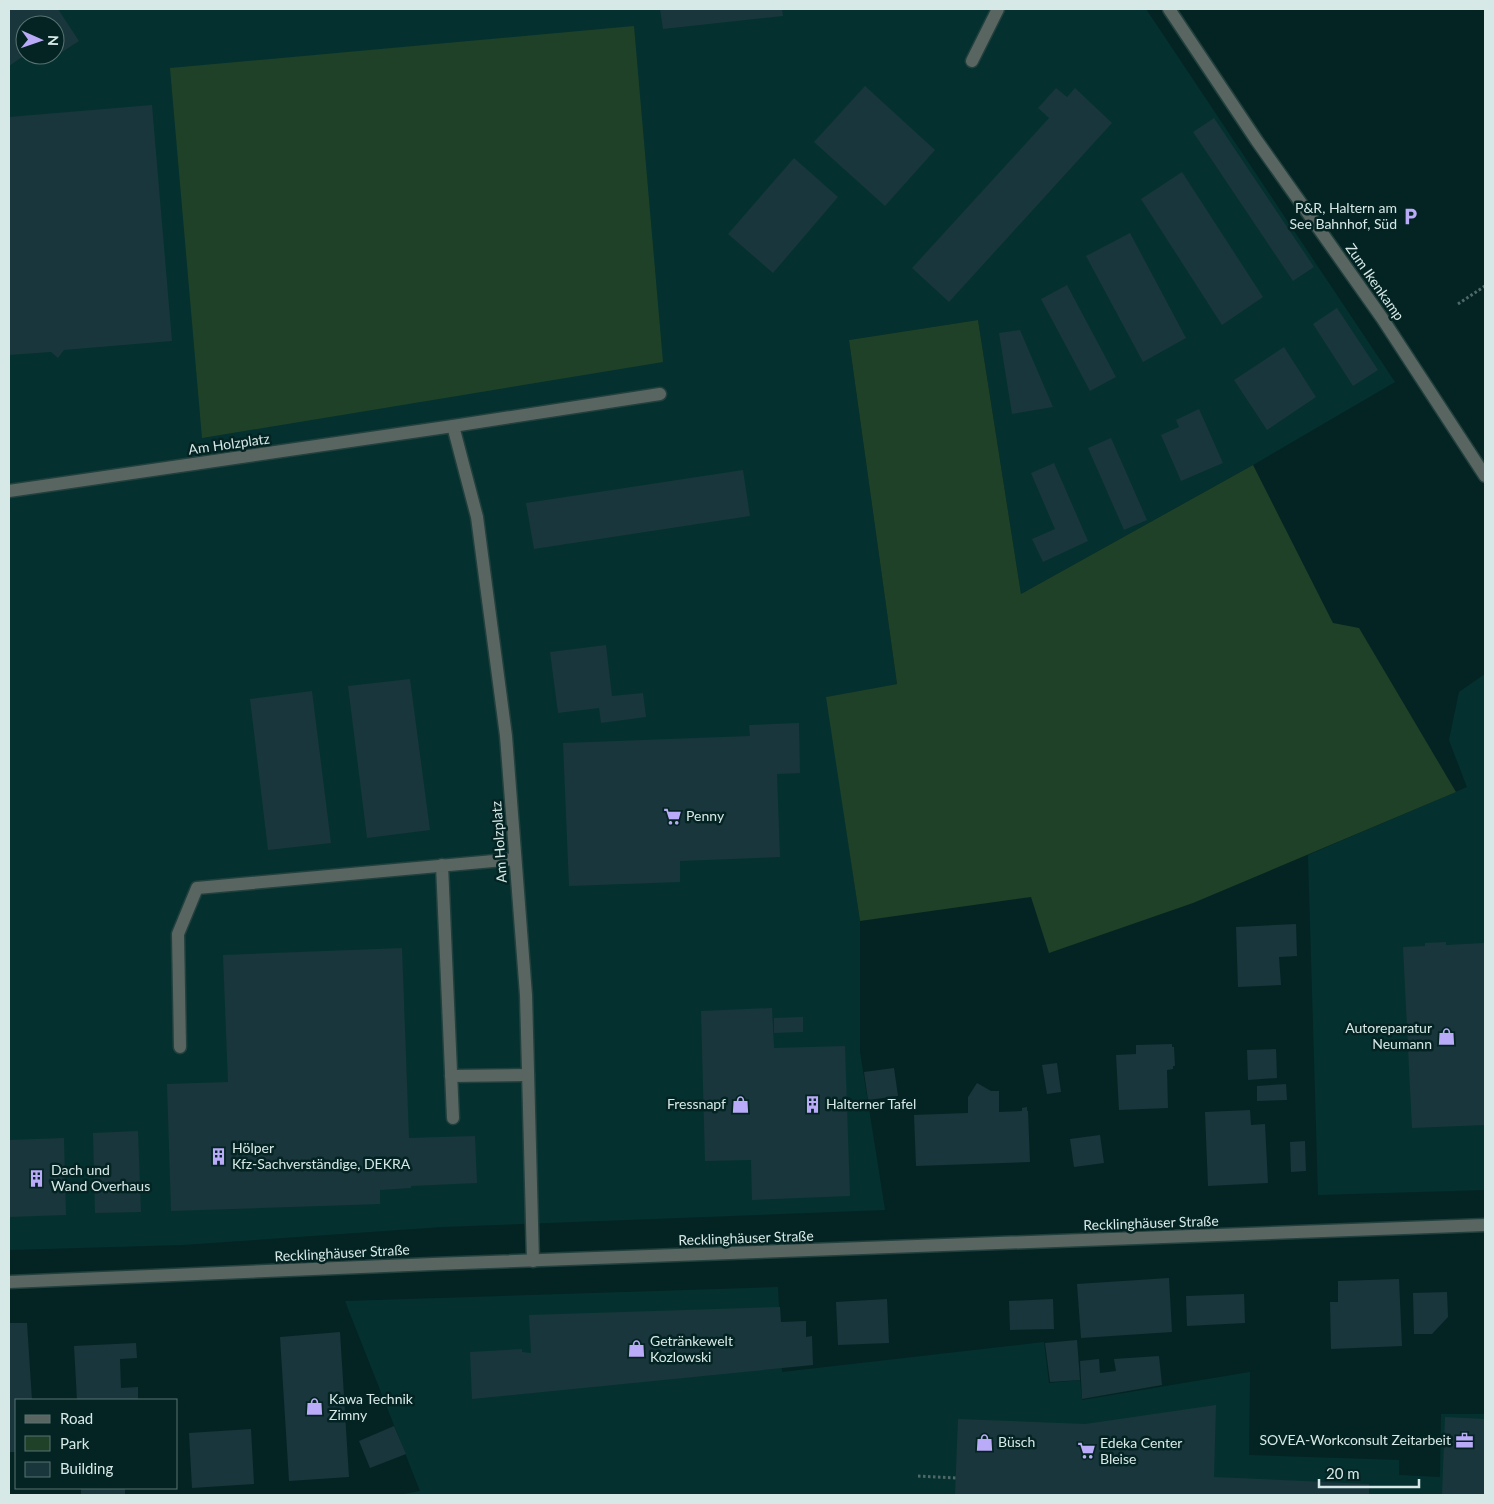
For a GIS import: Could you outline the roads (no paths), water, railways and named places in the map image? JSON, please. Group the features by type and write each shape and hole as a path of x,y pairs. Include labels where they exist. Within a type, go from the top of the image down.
{"street":[{"path":"972,61 998,9"},
{"name":"Zum Ikenkamp","path":"1169,9 1257,141 1382,318 1485,476"},
{"name":"Am Holzplatz","path":"9,491 660,394"},
{"name":"Am Holzplatz","path":"453,426 477,517 506,736 526,995 533,1261"},
{"path":"180,1047 178,934 197,888 516,859"},
{"path":"442,865 453,1118"},
{"path":"451,1076 528,1075"},
{"name":"Recklinghäuser Straße","path":"9,1282 1485,1225"}],"place":[{"name":"P&R, Haltern am See Bahnhof, Süd","path":"1411,216"},
{"name":"Penny","path":"672,816"},
{"name":"Autoreparatur Neumann","path":"1446,1036"},
{"name":"Fressnapf","path":"740,1104"},
{"name":"Halterner Tafel","path":"812,1104"},
{"name":"Hölper Kfz-Sachverständige, DEKRA","path":"218,1156"},
{"name":"Dach und Wand Overhaus","path":"37,1178"},
{"name":"Getränkewelt Kozlowski","path":"636,1349"},
{"name":"Kawa Technik Zimny","path":"315,1407"},
{"name":"SOVEA-Workconsult Zeitarbeit","path":"1465,1440"},
{"name":"Büsch","path":"984,1442"},
{"name":"Edeka Center Bleise","path":"1086,1451"}]}
